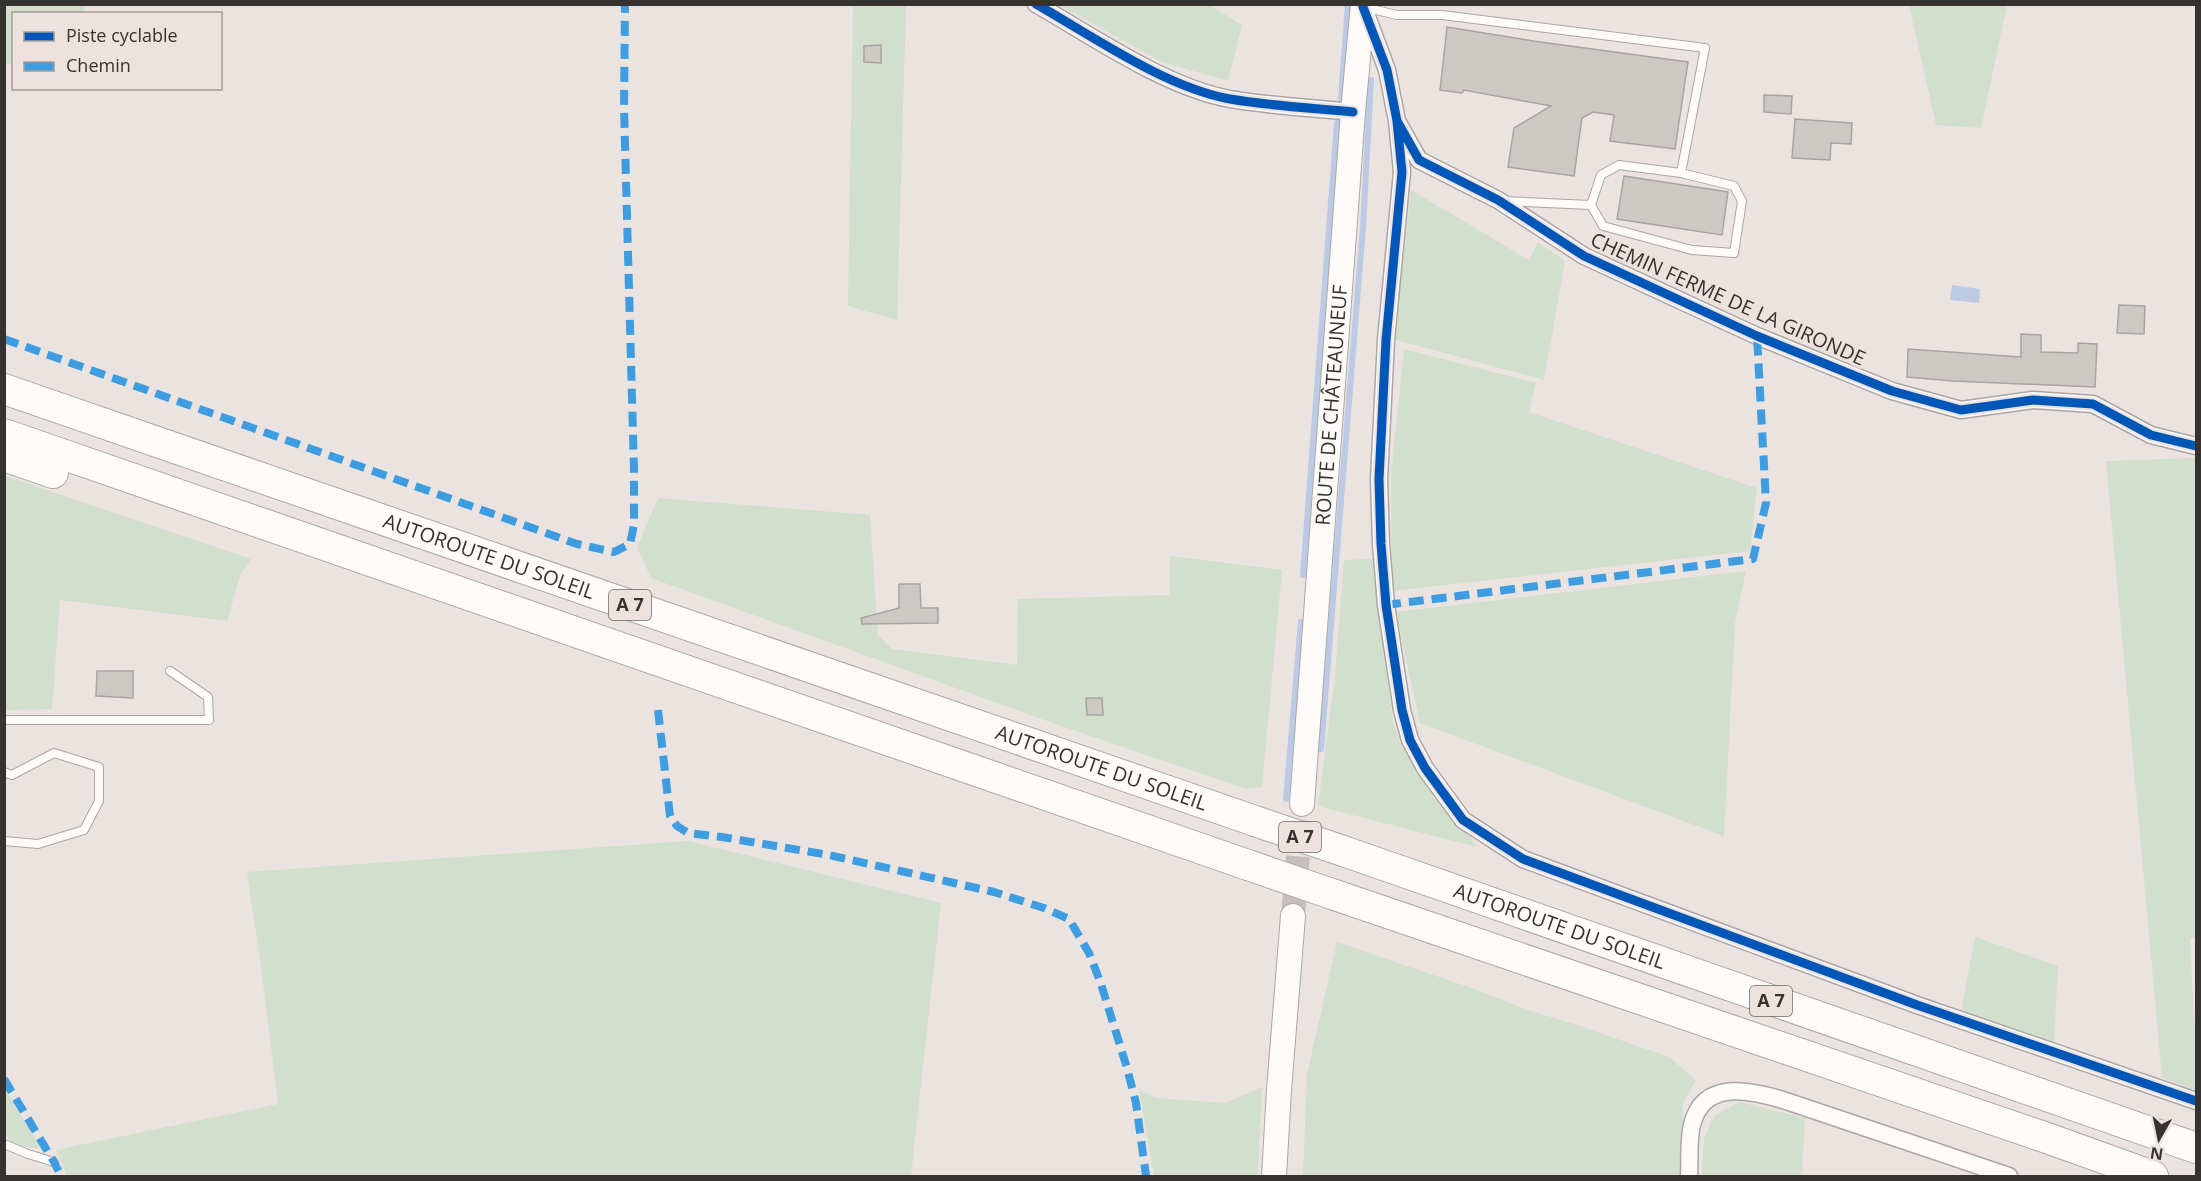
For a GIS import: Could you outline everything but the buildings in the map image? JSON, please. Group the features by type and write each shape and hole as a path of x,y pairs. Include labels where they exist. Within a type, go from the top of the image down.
{"highway":[{"name":"AUTOROUTE DU SOLEIL","path":"4,389 2196,1148"},
{"name":"A 7","path":"4,434 2153,1176"},
{"path":"4,456 179,516 263,523"}],"main road":[{"name":"ROUTE DE CHÂTEAUNEUF","path":"1302,804 1353,112 1363,6"},
{"path":"1274,1176 1293,916"}],"street":[{"path":"1036,4 1141,64 1191,87 1229,99 1353,112"},
{"name":"CHEMIN FERME DE LA GIRONDE","path":"1363,6 1387,70 1397,121 1419,160 1498,200 1584,256 1757,336 1892,391 1961,410 2032,400 2093,404 2151,435 2196,446"},
{"path":"1397,121 1402,172 1386,340 1379,479 1386,604 1401,710 1410,740 1425,768 1463,820 1523,859 1917,1005 2196,1101"},
{"path":"1689,1176 1692,1123 1701,1106 1716,1094 1736,1089 1783,1100 2009,1176"}],"lane":[{"path":"1363,6 1397,15 1442,15 1706,48 1681,173"},
{"path":"1619,165 1681,173 1734,186 1742,201 1734,253 1692,250 1603,226 1591,205 1601,175 1619,165"},
{"path":"1498,200 1591,205"},
{"path":"4,720 209,720 208,697 170,671"},
{"path":"4,772 12,775 54,753 99,767 99,801 84,830 38,844 4,841"},
{"path":"4,1144 28,1155 54,1162"}],"green space":[{"path":"5,4 85,5 84,12 12,12 12,64 5,63"},
{"path":"853,5 906,5 897,320 848,306"},
{"path":"1059,5 1209,5 1242,25 1228,81 1162,62"},
{"path":"1909,5 2007,5 1981,128 1936,125"},
{"path":"1411,190 1529,260 1538,242 1565,261 1544,380 1393,339"},
{"path":"1404,349 1536,383 1529,412 1757,488 1750,551 1392,591 1391,475"},
{"path":"2196,458 2196,937 2190,939 2194,1025 2196,1025 2196,1091 2162,1077 2106,461"},
{"path":"5,476 251,559 241,573 227,621 60,600 52,709 5,710"},
{"path":"658,498 870,515 878,635 892,649 1017,665 1018,599 1170,595 1170,556 1282,570 1262,787 1247,789 1064,727 651,578 637,547"},
{"path":"1372,559 1393,723 1402,747 1443,798 1477,847 1318,806 1335,677 1344,560"},
{"path":"1746,571 1735,623 1724,836 1420,723 1396,612"},
{"path":"688,841 941,903 911,1176 67,1176 56,1150 278,1104 247,872"},
{"path":"1975,937 2058,966 2054,1043 1961,1012"},
{"path":"1337,942 1669,1057 1696,1080 1683,1103 1682,1176 1303,1176 1307,1074"},
{"path":"4,1087 39,1145 38,1149 10,1142 5,1132"},
{"path":"1262,1087 1258,1176 1154,1176 1139,1090 1156,1098 1226,1103"},
{"path":"1739,1102 1805,1118 1802,1176 1702,1176 1704,1139 1714,1116"}],"water":[{"path":"1952,285 1980,289 1979,303 1950,300"}],"waterway":[{"path":"1341,98 1348,4"},
{"path":"1321,749 1363,227 1371,80"},
{"path":"1303,575 1337,123"},
{"path":"1286,799 1301,622"}],"tunnel":[{"path":"1293,916 1302,804"}],"marked path":[{"path":"4,339 577,544 614,552 630,544 634,525 634,470 624,108 625,4"},
{"path":"1386,605 1753,559 1766,503 1757,336"},
{"path":"658,710 670,816 677,826 688,833 829,855 994,892 1044,908 1069,919 1089,953 1127,1068 1136,1103 1146,1176"},
{"path":"4,1079 61,1176"}],"cycle path":[{"path":"1036,4 1130,59 1180,84 1205,93 1260,103 1353,112"},
{"path":"1363,7 1387,70 1397,121 1419,160 1498,200 1584,256 1757,336 1892,391 1961,410 2033,400 2093,404 2151,435 2196,446"},
{"path":"1397,121 1402,172 1386,340 1379,479 1386,605 1402,710 1410,740 1425,768 1463,820 1523,859 1917,1005 2196,1101"}]}
